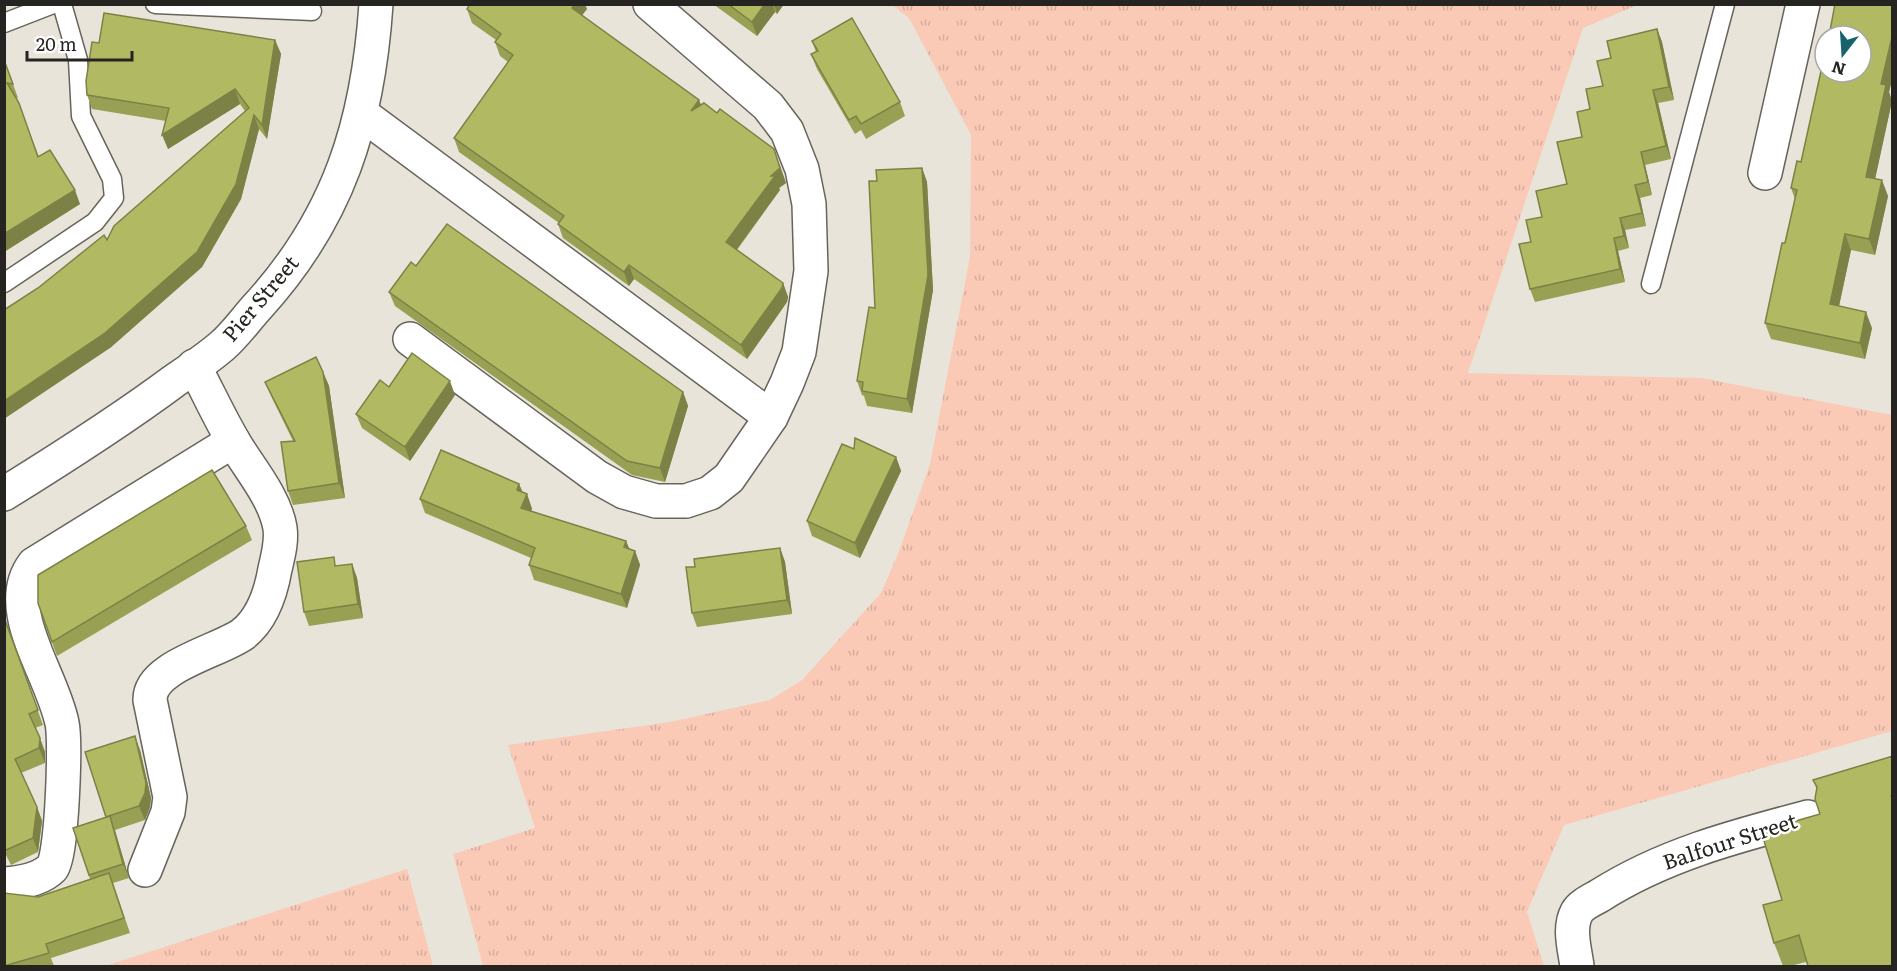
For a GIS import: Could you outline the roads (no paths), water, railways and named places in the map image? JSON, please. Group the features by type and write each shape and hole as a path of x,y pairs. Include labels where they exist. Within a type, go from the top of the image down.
{"street":[{"name":"Pier Street","path":"4,494 121,421 222,345 286,274 319,226 347,161 362,114 373,47 376,4"},
{"path":"410,339 597,477 624,492 656,501 686,501 710,493 729,478 771,417 799,352 811,271 809,204 802,169 787,131 768,106 650,4"},
{"path":"1765,173 1803,4"},
{"path":"362,114 771,417"},
{"path":"145,870 165,820 170,797 150,700 153,686 167,673 243,634 256,619 272,585 281,541 280,528 263,490 233,441 194,366"},
{"path":"4,884 33,879 53,868 60,850 64,751 62,721 16,615 16,589 21,576 34,564 233,441"},
{"name":"Balfour Street","path":"1577,966 1573,927 1577,911 1586,904 1640,873 1688,852 1808,817"}],"lane":[{"path":"4,23 53,4"},
{"path":"4,283 95,222 114,198 112,179 81,116 78,60 62,4"},
{"path":"155,4 312,11"},
{"path":"1651,284 1725,4"}]}
